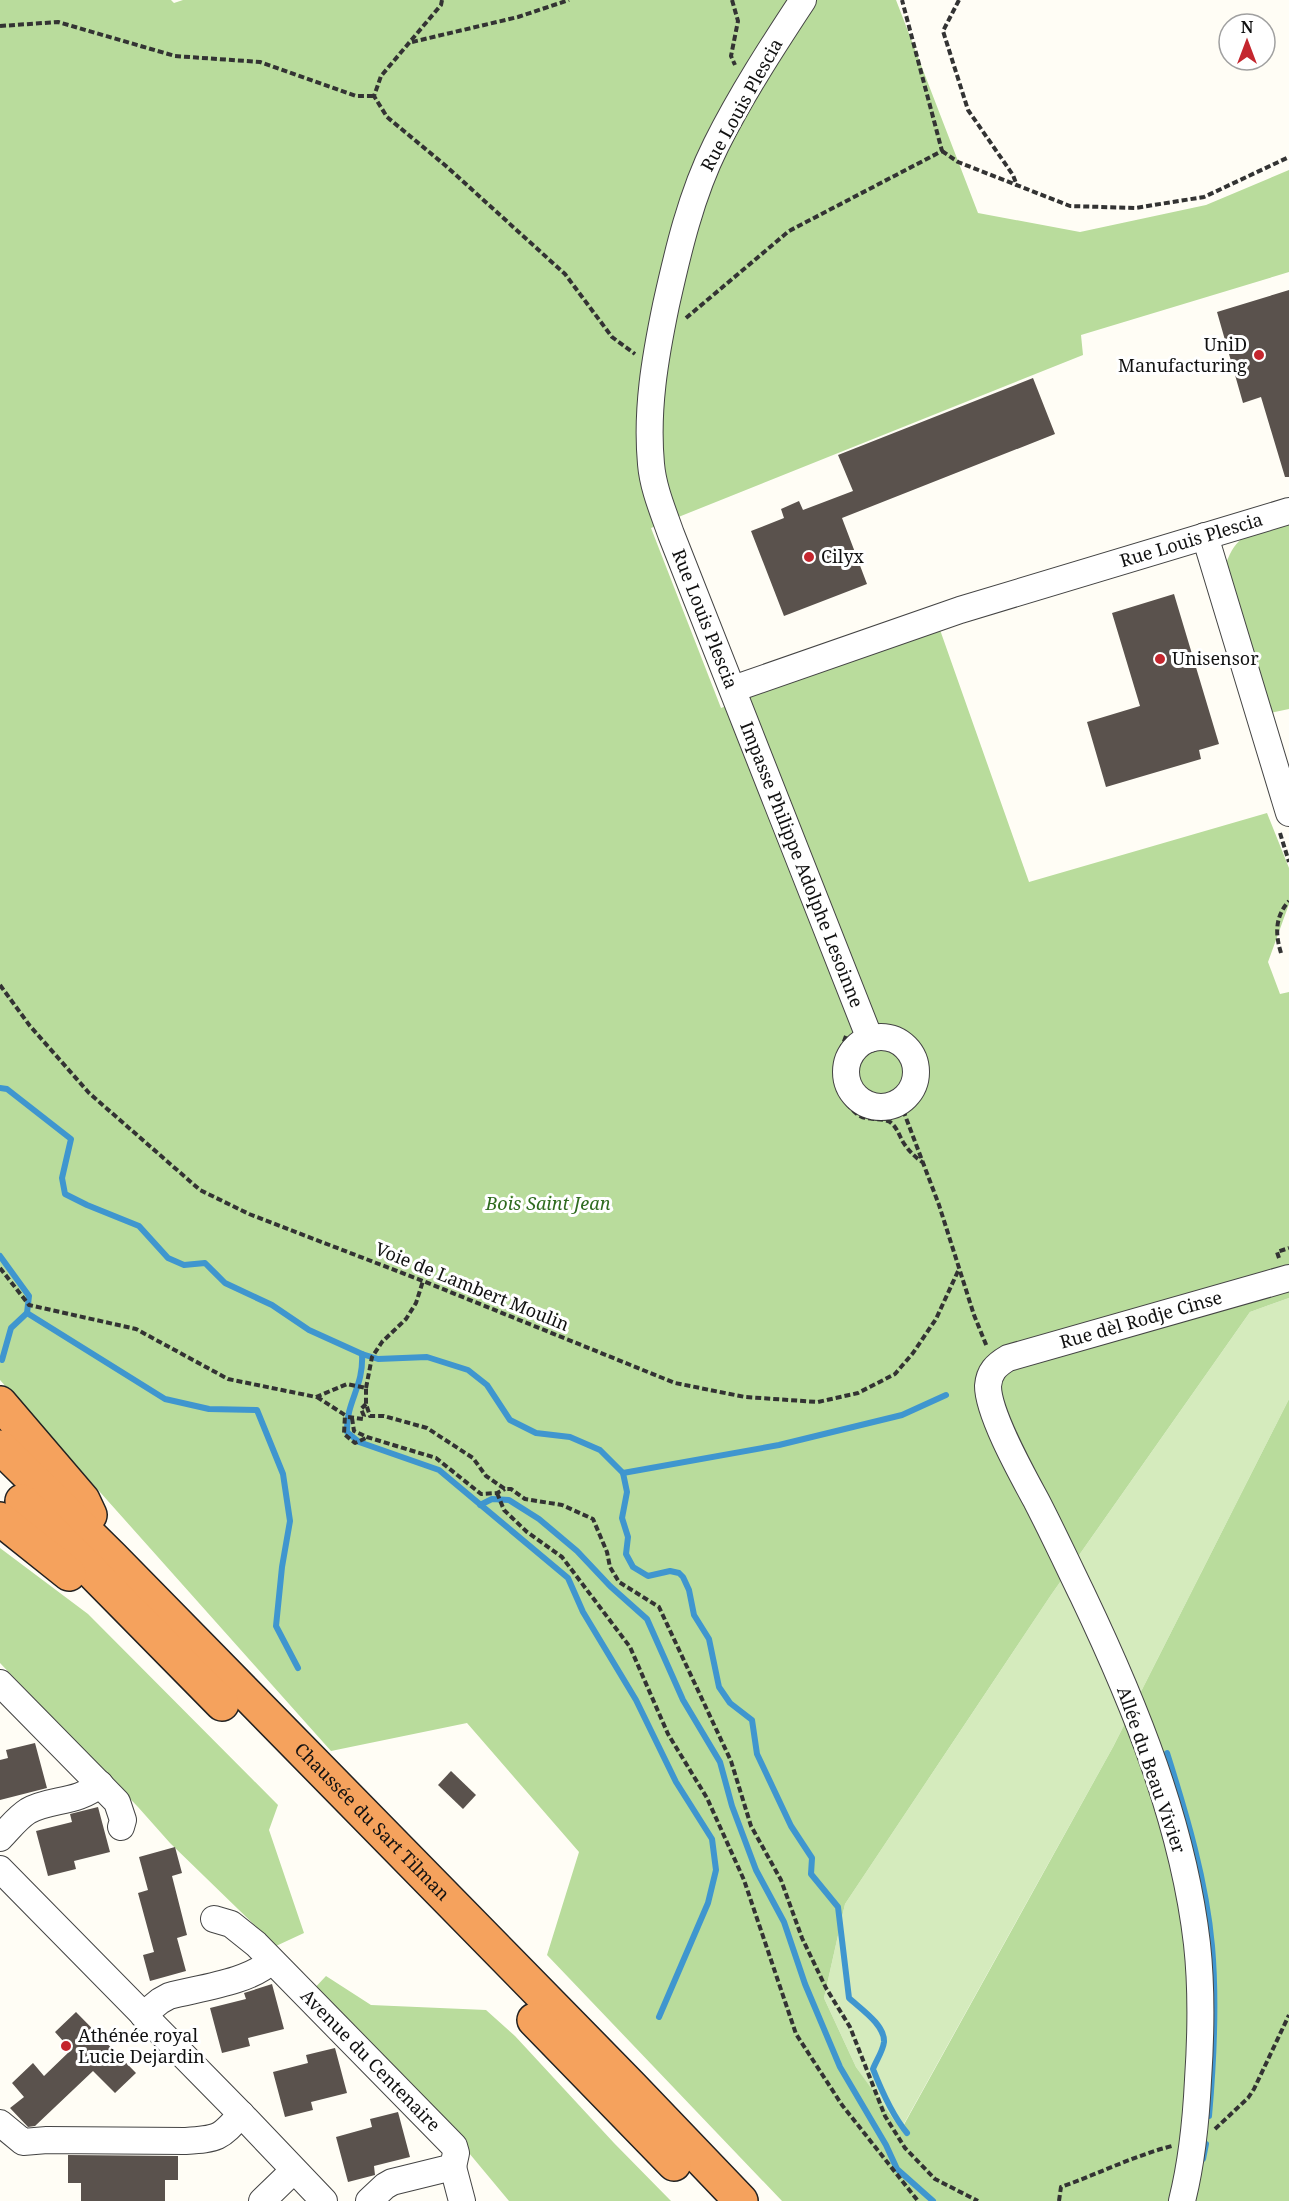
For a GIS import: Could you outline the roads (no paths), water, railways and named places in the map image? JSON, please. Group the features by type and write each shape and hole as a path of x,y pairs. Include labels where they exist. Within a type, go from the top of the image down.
{"highway":[{"path":"0,1403 82,1500 112,1557"},
{"name":"Chaussée du Sart Tilman","path":"0,1447 112,1557 631,2086 734,2201"},
{"name":"Chaussée du Sart Tilman","path":"0,1479 145,1626 734,2201"},
{"path":"0,1519 102,1600 145,1626"}],"street":[{"name":"Rue Louis Plescia","path":"803,0 735,110 697,190 676,257 659,340 650,409 651,464 656,493 733,690 942,615 1289,511"},
{"path":"1205,536 1289,813"},
{"name":"Impasse Philippe Adolphe Lesoinne","path":"733,690 870,1040"},
{"path":"881,1037 893,1039 904,1045 911,1054 916,1065 916,1077 913,1089 900,1102 885,1107 874,1107 863,1102 849,1086 846,1075 847,1063 852,1053 860,1045 870,1040 881,1037"},
{"name":"Rue dèl Rodje Cinse","path":"995,1367 1008,1358 1029,1351 1289,1278"},
{"name":"Allée du Beau Vivier","path":"995,1367 991,1373 988,1388 993,1410 1099,1630 1149,1753 1178,1845 1194,1922 1200,1987 1199,2068 1183,2140 1189,2170 1182,2201"},
{"path":"0,1683 117,1802 123,1820 121,1827"},
{"path":"0,1838 30,1810 79,1797 100,1784"},
{"path":"0,1869 241,2114 293,2171 312,2197"},
{"name":"Avenue du Centenaire","path":"214,1919 231,1924 244,1933 448,2139 456,2153 453,2167 462,2201"},
{"path":"144,2015 169,1996 250,1975 264,1968 271,1961"},
{"path":"0,2124 23,2142 46,2140 185,2141 206,2140 224,2134 241,2114"},
{"path":"369,2201 385,2186 393,2182 453,2167"},
{"path":"262,2201 293,2171"}],"waterway":[{"path":"0,1088 7,1089 71,1139 62,1178 65,1194 139,1226 168,1258 184,1265 205,1263 225,1283 272,1305 309,1330 362,1354 378,1359 427,1357 468,1370 487,1385 510,1420 536,1433 570,1437 600,1450 623,1473 627,1492 622,1518 628,1537 626,1554 633,1567 648,1576 670,1571 679,1573 683,1577 689,1590 694,1615 709,1639 719,1687 730,1703 752,1720 757,1754 791,1826 812,1858 811,1874 838,1907 849,1998 881,2030 884,2042 873,2069 888,2103 907,2133"},
{"path":"0,1256 29,1296 27,1313 11,1328 2,1360"},
{"path":"27,1313 165,1399 209,1409 257,1410 283,1474 290,1521 282,1567 276,1626 298,1668"},
{"path":"362,1354 362,1366 349,1411 347,1432 359,1442 439,1470 568,1578 583,1612 636,1700 676,1782 712,1839 716,1870 708,1903 659,2017"},
{"path":"623,1473 779,1445 902,1415 946,1395"},
{"path":"480,1505 492,1499 509,1500 539,1519 577,1551 610,1586 647,1619 683,1700 720,1762 732,1806 756,1870 784,1922 805,1984 840,2067 886,2145 897,2169 933,2201"},
{"path":"1167,1753 1195,1848 1212,1946 1215,2010 1209,2116"},
{"path":"1203,2159 1206,2144"}],"place":[{"name":"UniD Manufacturing","path":"1259,355"},
{"name":"Cilyx","path":"809,557"},
{"name":"Unisensor","path":"1160,659"},
{"name":"Athénée royal Lucie Dejardin","path":"66,2046"}],"park label":[{"name":"Bois Saint Jean","path":"548,1204"}]}
